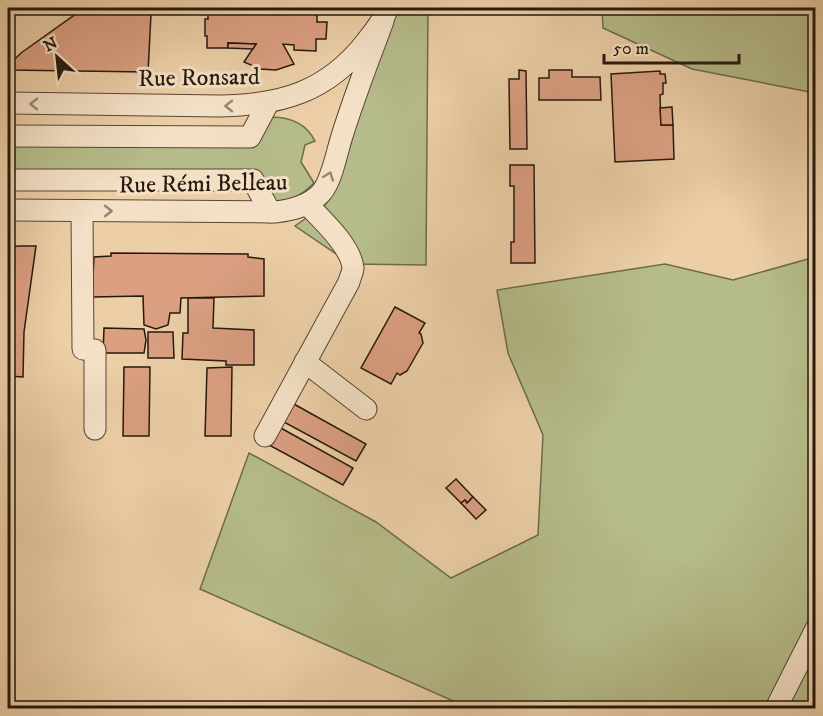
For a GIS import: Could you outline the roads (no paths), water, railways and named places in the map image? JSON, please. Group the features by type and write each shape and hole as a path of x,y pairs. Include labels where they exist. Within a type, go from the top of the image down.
{"street":[{"name":"Rue Ronsard","path":"8,103 251,106 268,103 305,92 327,80 354,58 385,14"},
{"name":"Rue Rémi Belleau","path":"8,210 270,212 295,209 307,204 322,192 326,185 352,104 385,14"},
{"path":"327,80 344,86 349,92 352,104"},
{"path":"8,135 250,136 268,103"},
{"path":"8,180 253,180 270,212"},
{"path":"265,436 349,282 353,269 350,258 335,234 307,204"},
{"path":"82,211 83,349 95,350 95,429"},
{"path":"305,362 366,409"},
{"path":"776,708 816,629"}]}
